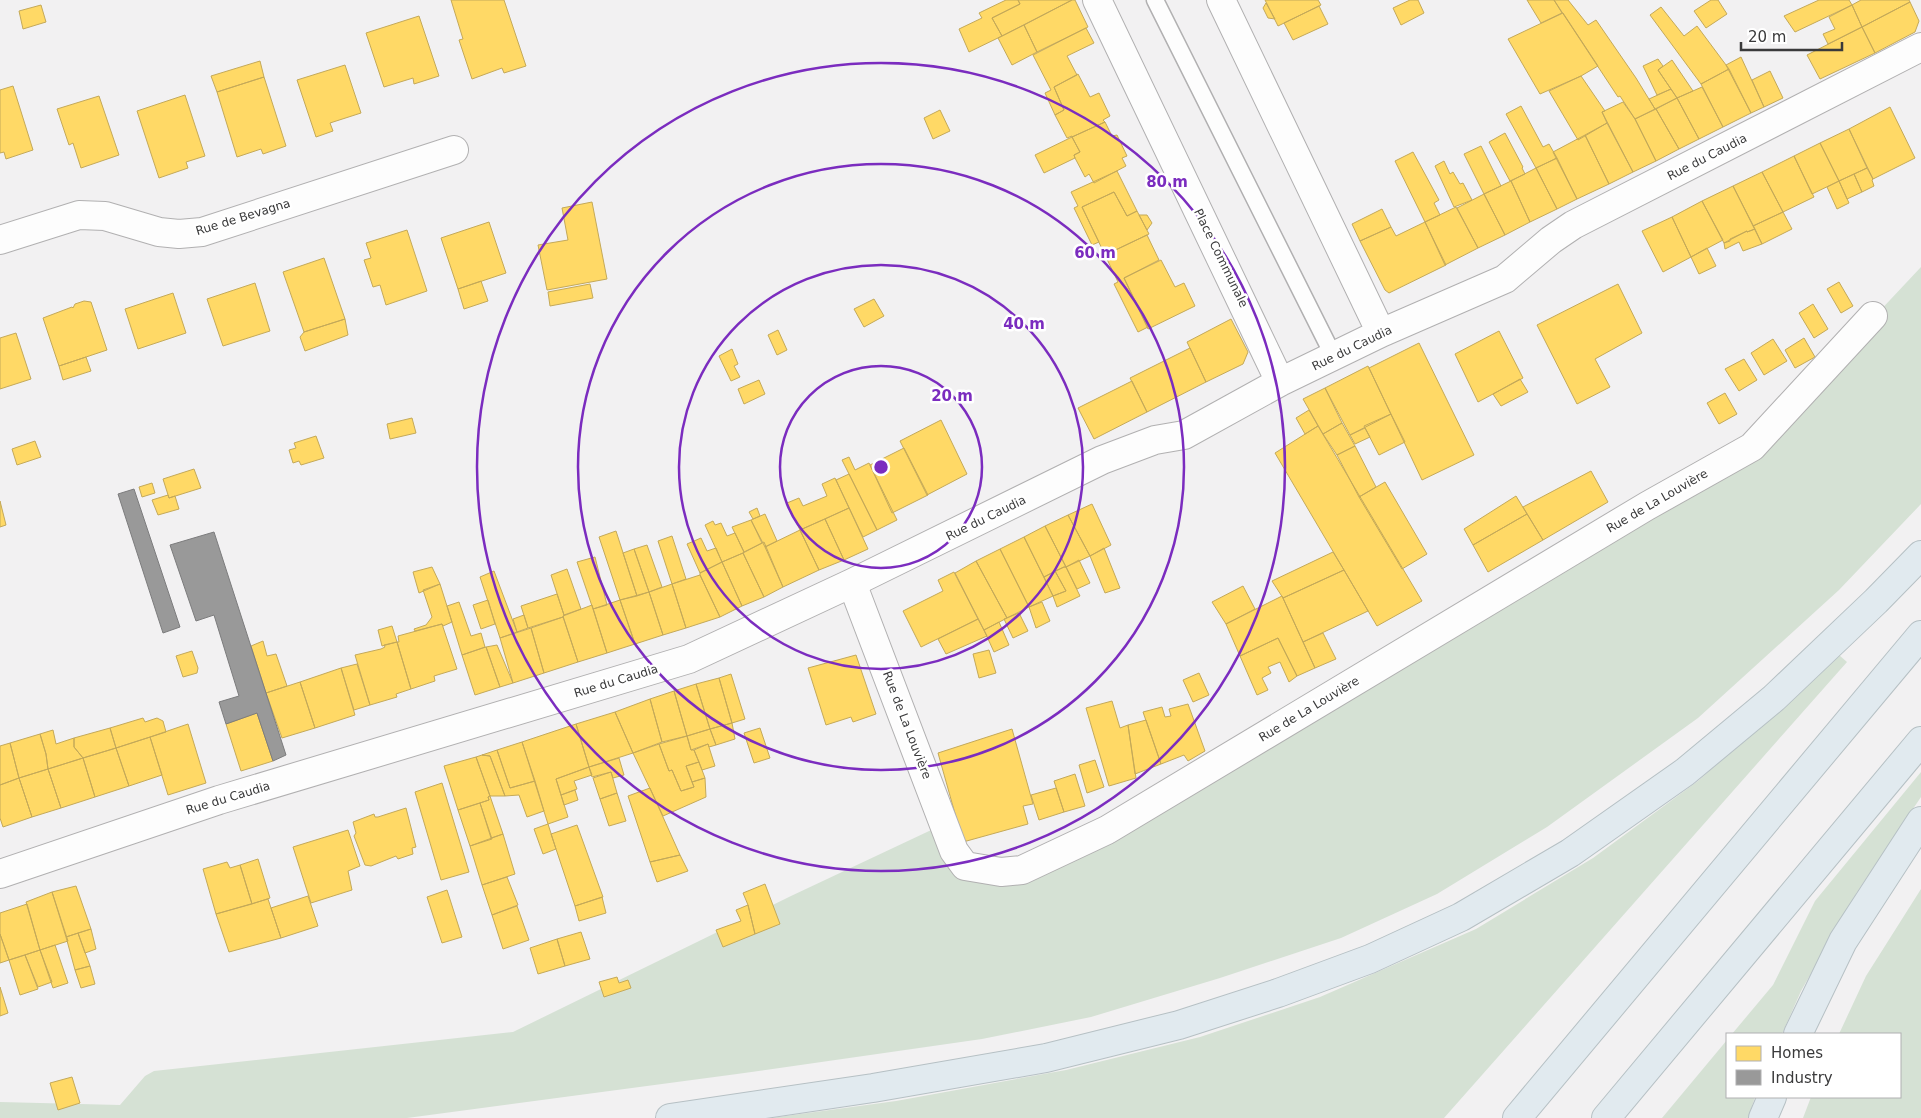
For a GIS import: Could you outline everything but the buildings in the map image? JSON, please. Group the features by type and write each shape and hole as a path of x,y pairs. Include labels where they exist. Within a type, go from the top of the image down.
{"highway":[{"path":"670,1118 873,1088 1046,1058 1179,1026 1278,993 1370,959 1461,917 1570,854 1685,772 1774,698 1876,601 1921,555"},
{"path":"1517,1118 1921,635"},
{"path":"1606,1118 1921,741"},
{"path":"1798,1033 1844,941 1921,821"},
{"path":"1763,1118 1772,1098"}],"street":[{"name":"Place Communale","path":"1097,0 1280,382"},
{"path":"1221,0 1381,333"},
{"name":"Rue du Caudia","path":"0,874 219,800 689,660 852,583 1102,460 1156,440 1184,435 1280,382 1381,333 1505,279 1551,240 1573,225 1921,47"},
{"name":"Rue de Bevagna","path":"0,240 79,215 105,216 159,232 179,234 202,232 454,150"},
{"name":"Rue de La Louvière","path":"852,583 954,851 965,866 1001,872 1022,870 1106,830 1647,506 1752,447 1873,316"}],"lane":[{"path":"1155,0 1334,357"}],"green space":[{"path":"1921,267 1921,504 1839,590 1698,718 1547,827 1437,894 1341,938 1220,978 1091,1017 982,1039 737,1074 407,1118 0,1118 0,1102 120,1105 145,1076 154,1071 513,1032 791,896 944,824 954,851 1022,870 1752,447"},
{"path":"1839,655 1847,662 1444,1118 771,1118 896,1101 1066,1070 1200,1037 1320,997 1476,929 1593,858 1698,781"},
{"path":"1921,772 1921,797 1857,892 1801,991 1782,1033 1733,1033 1773,985 1815,901"},
{"path":"1921,889 1921,1118 1803,1118 1811,1098 1901,1098 1901,1033 1839,1033 1866,976"},
{"path":"1726,1041 1726,1098 1755,1098 1748,1118 1662,1118"}]}
